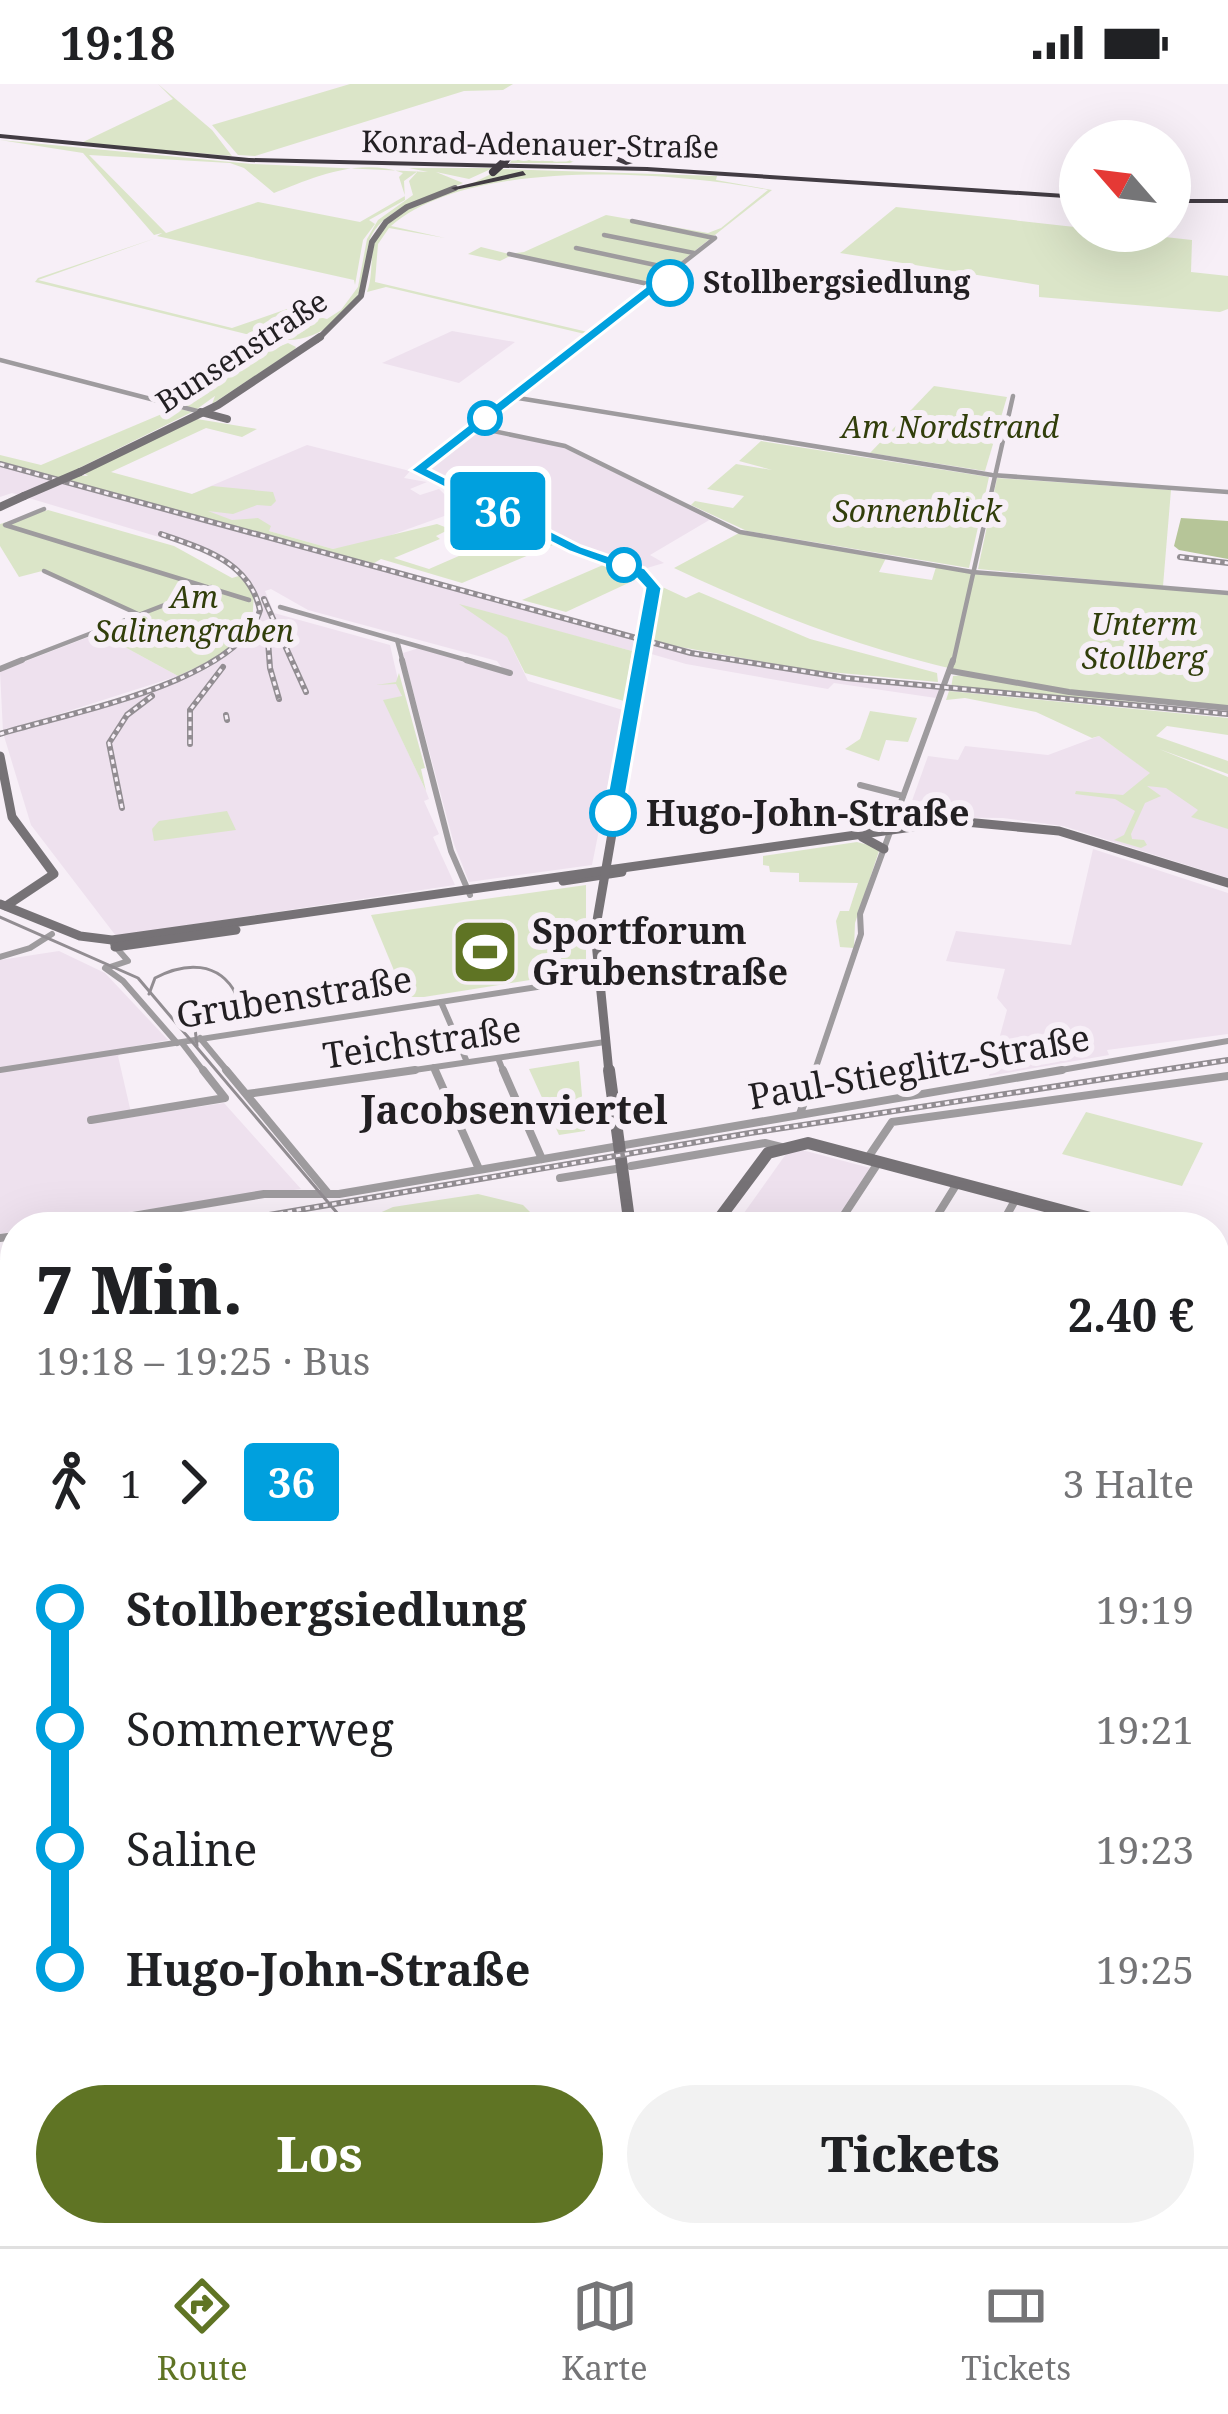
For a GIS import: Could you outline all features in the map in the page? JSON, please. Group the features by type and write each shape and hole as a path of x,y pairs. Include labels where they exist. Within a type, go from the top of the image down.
{"highway":[{"name":"Konrad-Adenauer-Straße","path":"0,138 171,158 574,169 1059,197"},
{"name":"Konrad-Adenauer-Straße","path":"0,138 249,160 680,170 1059,197"},
{"path":"461,186 493,172 515,147 532,141 561,139 592,145 625,162 680,170"},
{"path":"545,166 590,159 597,153 592,145"},
{"path":"378,166 466,180 461,186"},
{"path":"461,186 518,173 574,169"},
{"path":"1191,200 1228,200"}],"main road":[{"name":"Bunsenstraße","path":"0,506 201,412 341,319 366,288 370,247 380,229 405,209 461,186"},
{"path":"201,412 227,419"},
{"path":"418,470 576,549 639,571 653,588 595,932 596,978 629,1212"},
{"path":"0,756 5,813 54,874 3,905"},
{"path":"3,905 113,944 891,830 985,828 1043,834 1136,856 1228,886"},
{"path":"603,872 891,830"},
{"path":"862,837 884,849"},
{"path":"724,1212 762,1160 781,1147 814,1143 1072,1212"}],"street":[{"path":"418,470 715,238 632,221"},
{"path":"604,235 695,254"},
{"path":"576,248 675,269"},
{"path":"509,254 655,286"},
{"path":"0,360 201,412"},
{"path":"800,1115 861,934 860,914 951,671 1013,396"},
{"path":"512,397 992,475 1228,492"},
{"path":"474,427 565,446 740,532 972,572 1228,593"},
{"path":"44,509 5,525 249,600"},
{"path":"44,571 140,615"},
{"path":"0,669 213,586"},
{"path":"280,607 510,673"},
{"path":"397,640 451,851 469,892"},
{"path":"951,671 1069,692 1228,708"},
{"path":"860,785 903,796"},
{"path":"0,957 30,948 52,934"},
{"path":"91,1120 225,1098 123,981 105,968 128,961 113,944"},
{"name":"Grubenstraße","path":"0,1070 596,978"},
{"path":"441,1002 467,1062"},
{"path":"200,1038 328,1193"},
{"name":"Paul-Stieglitz-Straße","path":"154,1212 264,1193 328,1193 542,1159 1228,1041"},
{"name":"Teichstraße","path":"247,1094 605,1042"},
{"path":"497,1058 542,1159"},
{"path":"434,1067 478,1169"},
{"path":"844,1212 892,1122 1228,1076"},
{"path":"456,1116 518,1106"},
{"path":"560,1178 766,1144 781,1147"},
{"path":"939,1212 958,1181"},
{"path":"1008,1212 1017,1197"}],"shaded area":[{"path":"452,331 515,342 459,383 382,363"},
{"path":"476,429 552,442 711,519 650,555 664,563 640,570 581,550 425,470"},
{"path":"307,445 410,471 404,478 427,482 410,489 420,495 439,489 461,510 369,543 333,549 198,511 192,494"},
{"path":"0,463 634,639 632,651 466,607 507,637 528,681 623,710 592,865 469,882 454,844 403,653 419,648 505,672 497,661 308,610 271,589 265,591 274,613 390,645 402,697 384,701 426,791 429,799 424,801 439,834 433,837 455,885 116,936 31,825 4,736 207,669 254,633 262,599 233,568 189,546 12,493 0,497"},
{"path":"1181,518 1228,521 1228,559 1174,546"},
{"path":"99,633 178,676 3,732 0,671"},
{"path":"649,644 769,667 941,686 936,698 834,683 828,689 686,664 648,653"},
{"path":"1099,736 1228,828 1228,878 1063,826 1003,818 915,817 908,812 928,756 958,760 965,746 1048,755"},
{"path":"1093,849 1228,893 1228,1034 1107,1050 1109,1055 989,1076 1007,1010 997,998 1005,969 946,961 956,931 1071,945"},
{"path":"59,951 105,973 168,1040 130,1047 118,1056 132,1117 224,1103 301,1189 128,1212 0,1212 0,960"},
{"path":"802,1150 874,1169 846,1212 745,1212 786,1154"}],"green space":[{"path":"158,84 212,130 232,156 81,143 173,99"},
{"path":"350,84 513,84 503,90 464,91 255,156 238,155 212,125"},
{"path":"0,140 353,169 274,193 244,168 230,163 89,155 166,233 258,202 360,222 405,196 405,200 369,220 375,224 363,240 355,285 354,280 157,236 162,233 154,235 83,153"},
{"path":"565,141 594,153 570,163 510,163 517,149"},
{"path":"409,168 493,168 469,179 436,172 463,183 407,205 378,226 368,246 359,293 330,326 304,338 278,339 318,321 295,314 256,334 246,334 35,282 38,278 156,238 38,280 232,328 287,309 327,319 341,310 358,287 367,239 378,220 413,195 409,181 418,172 428,172"},
{"path":"501,169 717,176 716,180 772,190 593,331 648,286 510,256 500,261 468,254 481,247 509,254 524,252 606,215 708,233 768,190 627,175 520,179 426,204 391,226 445,238 389,228 378,244 375,282 592,333 589,335 386,287 367,292 374,245 396,217 435,197 514,175 471,184"},
{"path":"392,170 417,172 404,181 405,195 399,177 403,173"},
{"path":"896,207 1059,225 1059,252 1191,252 1192,240 1191,272 1228,276 1228,309 1039,297 1039,285 840,253"},
{"path":"288,343 294,350 212,404 215,396 197,409 151,398"},
{"name":"Am Nordstrand","path":"934,386 1007,397 985,471 870,453"},
{"path":"176,408 192,412 67,474 88,476 84,473 197,419 257,429 242,437 206,428 111,472 192,494 212,486 273,492 276,501 271,506 257,505 233,514 208,511 232,520 258,518 271,526 269,531 333,549 437,524 450,529 436,536 440,539 394,558 429,569 507,535 507,529 494,534 488,531 509,523 553,545 462,583 381,559 369,566 0,463 0,455 41,465"},
{"name":"Sonnenblick","path":"761,441 989,477 969,568 747,531 691,505 695,501 733,508 744,496 707,489 736,464 772,470 739,461"},
{"path":"997,478 1171,490 1163,586 978,569"},
{"name":"Am Salinengraben","path":"48,510 174,546 232,578 239,576 254,593 252,626 224,654 178,676 99,633 143,616 46,570 19,577 0,546 0,524"},
{"name":"Unterm Stollberg","path":"739,533 886,558 879,572 932,580 936,567 1228,594 1228,706 1061,688 923,662 814,627 674,568"},
{"path":"603,565 637,579 566,612 522,600"},
{"path":"658,585 686,598 699,592 810,639 937,673 938,682 808,670 647,641"},
{"path":"459,604 632,651 624,701 525,673 507,637"},
{"path":"399,673 425,768 421,769 426,791 383,700 402,696 396,684 376,685 396,682"},
{"path":"953,676 1061,693 1228,713 951,688"},
{"path":"949,691 1228,718 1228,735 1167,726 1156,736 1228,761 1228,774 1159,749 1228,777 1228,829 1191,817 1198,810 1166,788 1147,786 1161,796 1145,803 1131,834 1147,845 1141,848 1114,840 1124,835 1135,811 1115,799 1076,791 1123,795 1150,773 1099,736 1092,738 1036,712 965,698 946,700"},
{"path":"870,711 917,718 908,742 886,740 879,761 845,749 860,739"},
{"path":"227,811 236,830 154,841 152,829 159,821"},
{"path":"857,842 880,848 855,923 854,948 840,947 836,921 840,911 849,911 858,883 799,882 799,873 770,872 763,865 763,856"},
{"name":"Sportforum Grubenstraße","path":"586,885 586,971 424,997 405,997 371,915"},
{"path":"579,1061 585,1131 559,1135 529,1069"},
{"path":"1086,1112 1203,1143 1182,1186 1062,1154"},
{"path":"478,1194 523,1205 530,1212 382,1212"}],"tram line":[{"path":"0,917 138,978 150,992"},
{"path":"150,992 155,978 189,967 211,970 229,983 236,994 195,1028 197,1046"},
{"path":"150,992 336,1212"}],"railway":[{"path":"0,464 691,653 846,678 1228,714"},
{"path":"0,734 148,691 220,657 246,635 260,610 246,580 222,559 161,534"},
{"path":"1180,557 1228,563"},
{"path":"264,599 306,692"},
{"path":"267,628 270,668 279,699"},
{"path":"190,744 190,710 223,667"},
{"path":"122,808 109,743 127,715 152,696"},
{"path":"226,715 227,720"},
{"path":"287,1212 750,1133 1228,1060"}],"bus line":[{"name":"36","path":"613,813 653,588 648,578 576,549 418,470 655,286 670,283"}],"place":[{"name":"Stollbergsiedlung","path":"670,283"},
{"name":"Hugo-John-Straße","path":"613,813"},
{"name":"Sportforum Grubenstraße","path":"485,952"}],"district":[{"name":"Jacobsenviertel","path":"514,1110"}]}
